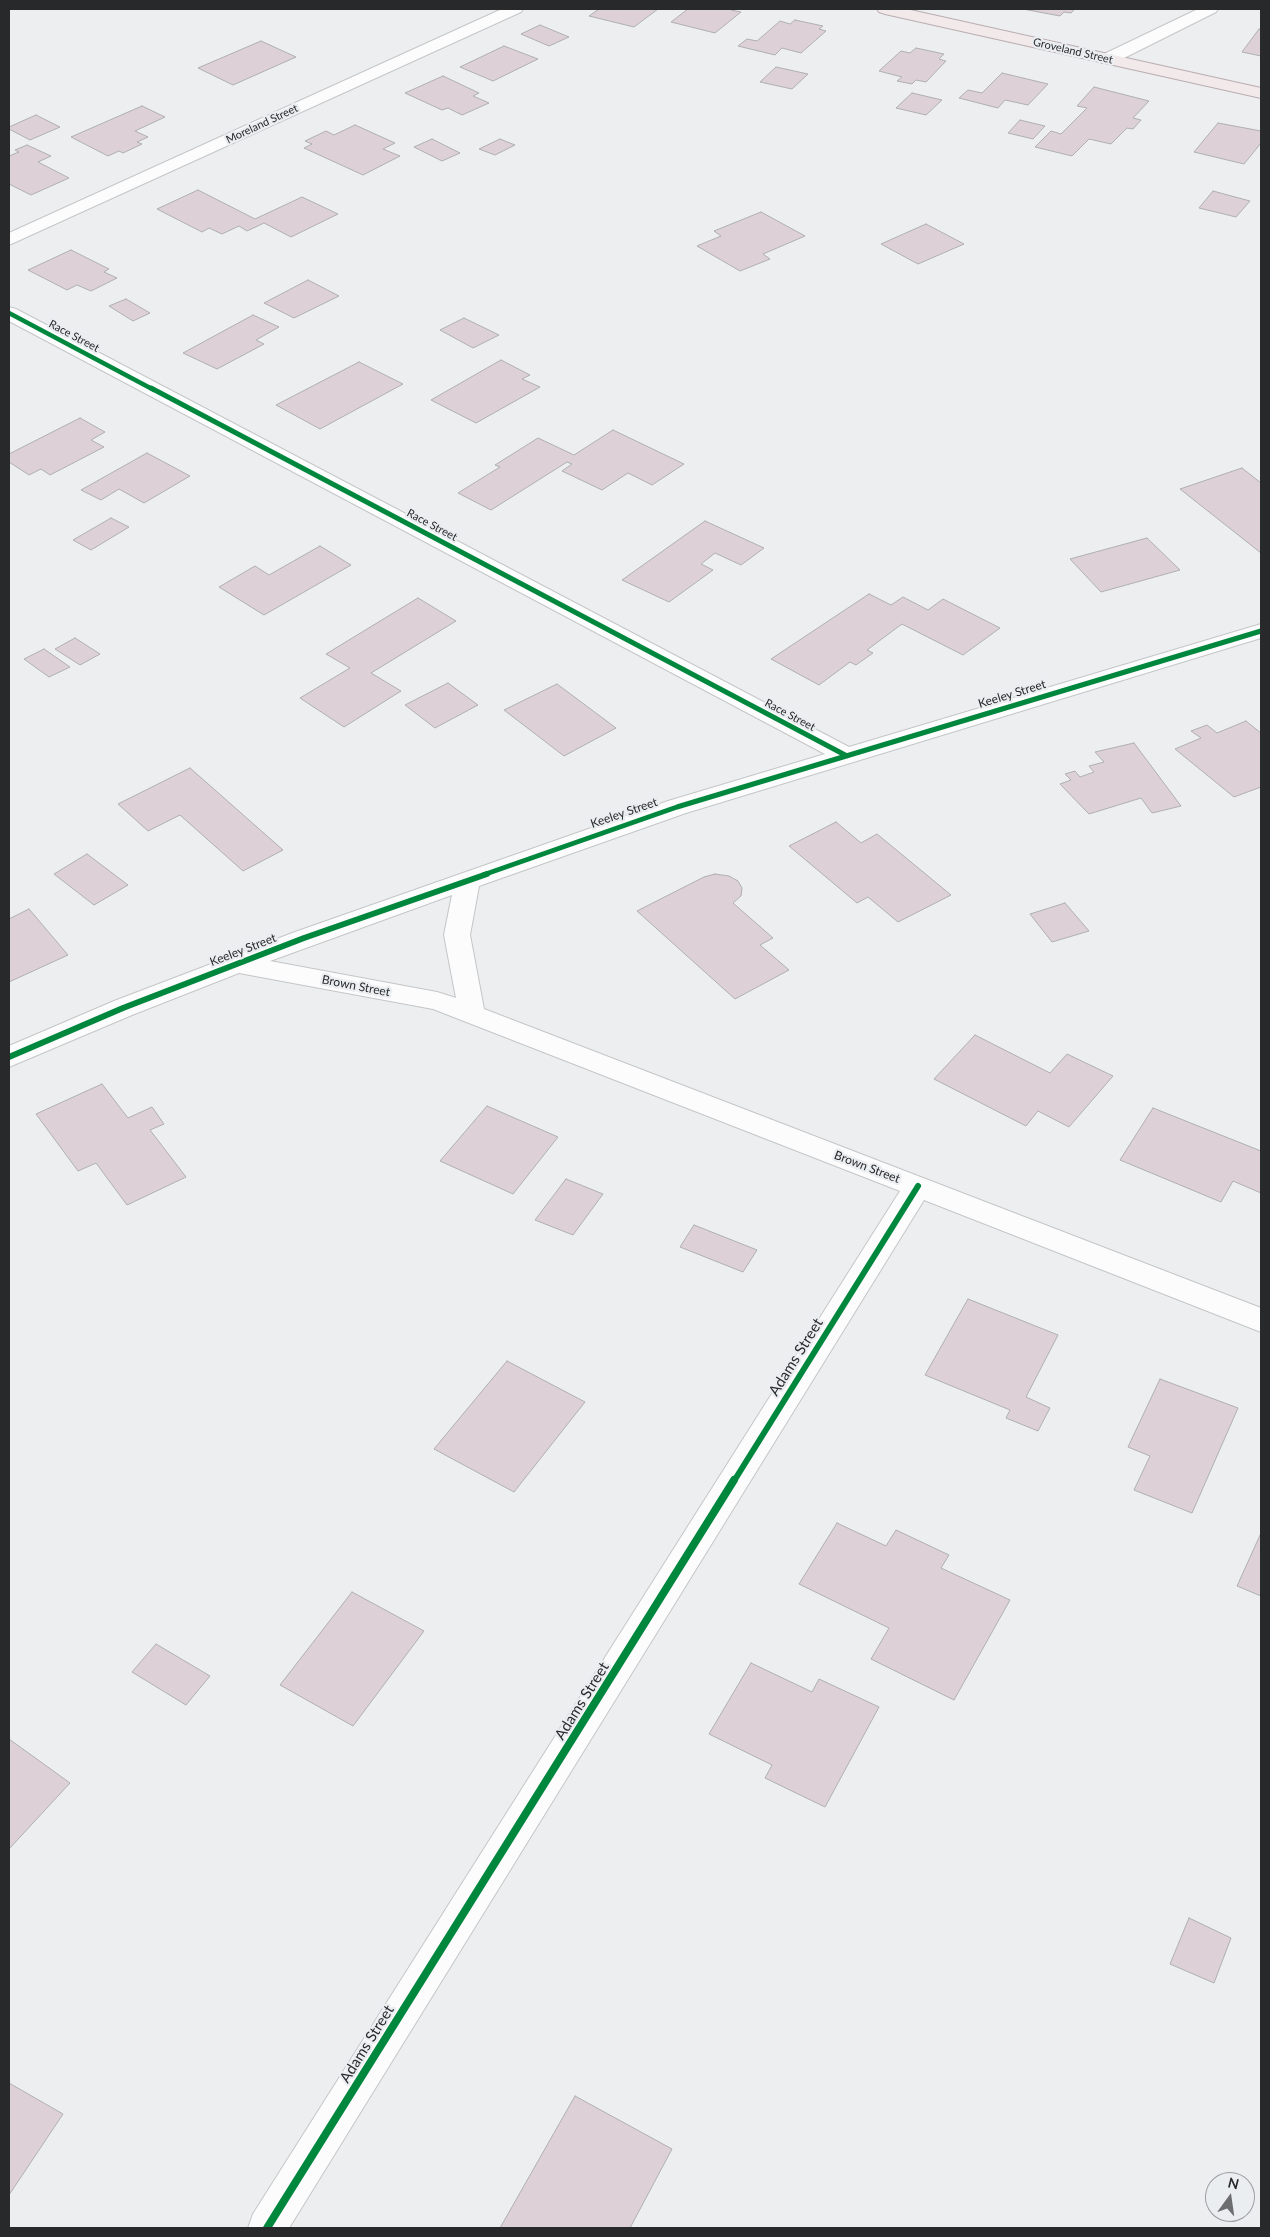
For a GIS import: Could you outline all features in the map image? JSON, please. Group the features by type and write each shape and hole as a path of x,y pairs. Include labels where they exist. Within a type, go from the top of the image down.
{"main road":[{"name":"Groveland Street","path":"885,9 1261,93"}],"street":[{"name":"Moreland Street","path":"9,240 515,9"},
{"path":"1108,59 1210,9"},
{"name":"Race Street","path":"9,313 847,756"},
{"name":"Keeley Street","path":"9,1057 123,1008 238,964 677,807 1261,631"},
{"path":"467,881 457,936 472,1014"},
{"name":"Brown Street","path":"238,964 436,1001 1261,1320"},
{"name":"Adams Street","path":"267,2228 918,1186"}],"building":[{"path":"599,9 658,9 634,27 589,16"},
{"path":"688,9 733,9 731,10 741,12 715,33 671,22"},
{"path":"1023,9 1075,9 1071,13 1064,12 1060,16"},
{"path":"795,20 823,26 819,29 826,31 801,53 782,48 775,55 738,46 747,39 757,41 780,21 790,24"},
{"path":"540,25 569,37 549,46 521,34"},
{"path":"1259,29 1261,30 1261,56 1242,52"},
{"path":"261,41 296,57 233,85 198,68"},
{"path":"504,46 538,59 493,81 460,67"},
{"path":"916,48 944,54 939,59 946,61 926,82 916,80 912,84 897,81 902,77 879,71 901,51 910,53"},
{"path":"776,67 808,74 792,89 760,82"},
{"path":"1002,73 1048,84 1028,105 1005,100 998,108 959,98 968,90 982,93"},
{"path":"443,76 479,93 473,96 489,103 462,115 448,108 442,110 405,93"},
{"path":"1094,87 1149,101 1133,118 1141,120 1133,129 1127,128 1111,144 1089,139 1072,156 1035,147 1051,131 1061,134 1087,108 1077,106"},
{"path":"912,93 942,100 926,115 896,108"},
{"path":"142,106 165,117 135,131 148,137 137,142 142,144 123,153 119,151 108,156 71,137"},
{"path":"36,115 60,127 30,140 9,129 9,127"},
{"path":"1020,120 1045,126 1033,139 1008,133"},
{"path":"1218,123 1261,131 1261,143 1244,164 1194,152"},
{"path":"355,125 395,143 383,149 400,156 363,175 304,148 312,144 305,141 326,131 334,135"},
{"path":"432,139 460,153 442,161 414,147"},
{"path":"500,139 515,145 495,155 479,149"},
{"path":"27,145 51,156 38,162 69,178 31,195 9,184 9,156 19,152 15,150"},
{"path":"198,190 255,219 302,197 338,214 291,237 264,223 247,231 239,226 222,234 209,228 202,232 157,209"},
{"path":"1213,191 1250,201 1236,217 1199,208"},
{"path":"761,212 805,236 763,254 770,259 740,271 697,246 721,236 714,231"},
{"path":"926,224 964,244 918,264 881,244"},
{"path":"71,250 109,269 104,272 117,278 91,291 77,285 67,290 28,270"},
{"path":"308,280 339,296 294,318 264,303"},
{"path":"126,299 150,313 133,321 109,306"},
{"path":"253,315 279,327 256,340 264,344 217,369 183,353"},
{"path":"464,318 499,335 473,348 440,330"},
{"path":"501,360 530,375 522,379 540,387 476,423 431,400"},
{"path":"359,362 403,384 320,429 276,405"},
{"path":"80,418 105,432 91,440 104,447 50,475 41,469 29,475 9,462 9,454"},
{"path":"613,430 684,464 652,485 628,473 602,490 562,471 572,464 567,462 491,510 458,493 500,467 495,465 538,438 574,455"},
{"path":"147,453 190,476 144,503 119,489 101,500 81,490"},
{"path":"1242,468 1261,483 1261,553 1180,489"},
{"path":"111,518 129,527 91,550 73,540"},
{"path":"705,521 764,548 741,565 715,553 701,564 713,570 669,602 622,580"},
{"path":"1147,538 1180,570 1101,592 1070,559"},
{"path":"320,546 351,565 264,615 219,587 255,566 269,575"},
{"path":"869,594 891,605 903,597 928,610 943,599 1000,628 963,655 902,624 867,650 873,653 856,665 850,662 819,685 771,659"},
{"path":"418,598 456,621 371,673 401,691 344,727 300,698 350,668 326,654"},
{"path":"75,638 100,654 80,665 55,649"},
{"path":"44,649 70,667 49,677 24,659"},
{"path":"448,683 478,705 435,728 405,705"},
{"path":"557,684 616,728 564,756 504,710"},
{"path":"1246,721 1261,733 1261,787 1234,797 1175,749 1201,738 1191,731 1207,725 1217,733"},
{"path":"1134,743 1181,806 1152,813 1141,798 1089,814 1060,784 1071,780 1065,774 1075,771 1080,777 1094,772 1089,766 1104,762 1095,752"},
{"path":"190,768 283,850 243,871 180,815 148,831 118,804"},
{"path":"836,822 861,843 877,834 951,895 898,922 868,897 857,903 789,846"},
{"path":"87,854 128,885 94,905 54,874"},
{"path":"715,874 729,876 738,881 742,888 741,896 733,903 773,938 760,945 789,970 735,999 637,911 704,877"},
{"path":"1065,903 1089,931 1052,942 1030,914"},
{"path":"29,909 68,955 9,982 9,919"},
{"path":"975,1035 1050,1073 1067,1054 1113,1076 1069,1127 1038,1111 1026,1126 934,1079"},
{"path":"102,1084 128,1118 152,1107 164,1124 150,1130 186,1177 127,1205 96,1163 78,1171 36,1114"},
{"path":"487,1106 558,1137 513,1194 440,1161"},
{"path":"1153,1108 1261,1151 1261,1193 1233,1181 1221,1202 1120,1160"},
{"path":"566,1179 603,1194 573,1235 535,1220"},
{"path":"694,1225 757,1250 743,1272 680,1247"},
{"path":"968,1299 1058,1335 1026,1397 1050,1408 1038,1431 1006,1418 1010,1410 925,1375"},
{"path":"507,1361 585,1402 514,1492 434,1449"},
{"path":"1160,1379 1238,1408 1192,1513 1134,1490 1150,1456 1128,1447"},
{"path":"837,1523 886,1546 896,1530 949,1555 941,1568 1010,1600 954,1700 871,1659 889,1628 799,1584"},
{"path":"1261,1533 1261,1596 1237,1586"},
{"path":"352,1592 424,1631 353,1726 280,1685"},
{"path":"156,1644 210,1676 186,1705 132,1672"},
{"path":"751,1663 812,1692 819,1679 879,1707 825,1807 765,1778 772,1765 709,1734"},
{"path":"9,1739 70,1783 9,1849"},
{"path":"1189,1918 1231,1938 1214,1983 1170,1964"},
{"path":"9,2083 63,2114 9,2195"},
{"path":"575,2096 672,2149 630,2228 500,2228"}],"cycle path":[{"path":"9,313 847,756"},
{"path":"9,1057 123,1008 304,938 677,807 1261,631"},
{"path":"267,2228 918,1186"}]}
